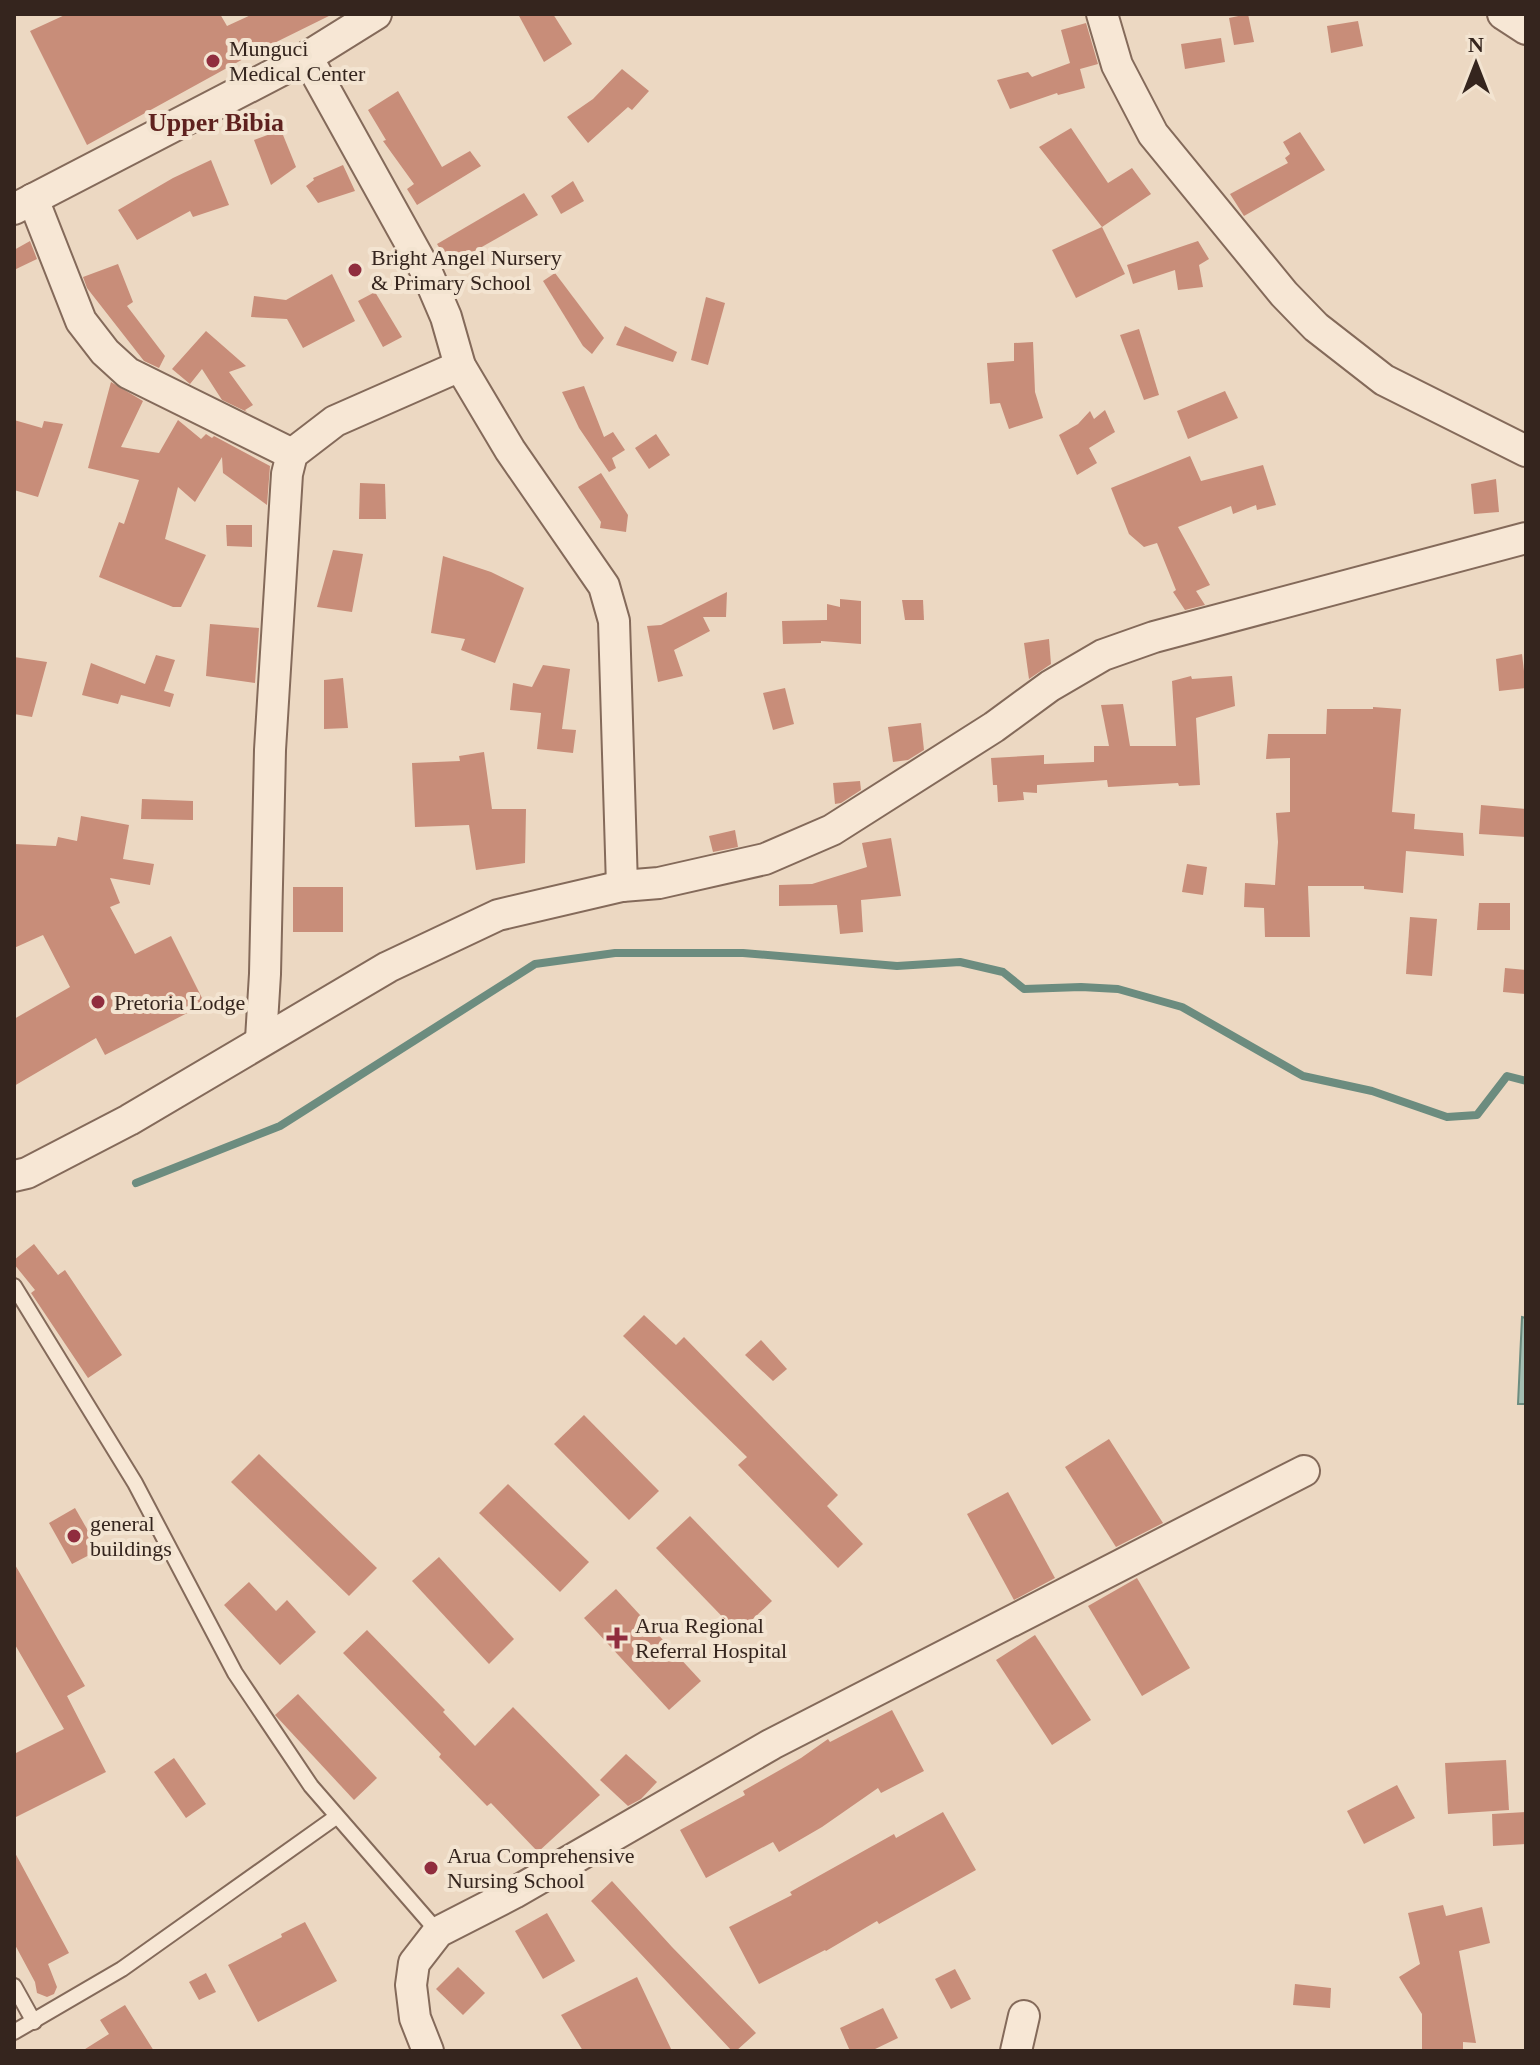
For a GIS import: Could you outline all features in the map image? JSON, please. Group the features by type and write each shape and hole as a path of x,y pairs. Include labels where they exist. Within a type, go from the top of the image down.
{"street":[{"path":"292,454 128,373 105,352 81,321 24,204 307,57 376,14"},
{"path":"1102,14 1117,65 1153,134 1284,294 1316,327 1384,380 1526,451"},
{"path":"1503,14 1526,29"},
{"path":"307,57 428,275 446,317 460,366 510,450 604,586 614,621 622,886"},
{"path":"261,1039 270,750 287,474 292,454 335,421 460,366"},
{"path":"14,1176 27,1173 129,1120 261,1039 388,967 498,915 622,886 659,883 765,859 832,830 994,727 1050,686 1103,655 1154,637 1526,538"},
{"path":"428,2051 415,2018 411,1985 414,1963 438,1932 514,1893 772,1744 1304,1471"},
{"path":"1016,2051 1024,2016"}],"lane":[{"path":"14,1286 135,1483 235,1673 311,1786 438,1932"},
{"path":"14,2032 122,1969 336,1817"},
{"path":"14,1986 34,2022"}],"shaded area":[{"path":"1522,1317 1526,1318 1526,1404 1518,1404"}],"building":[{"path":"67,14 220,14 227,26 253,14 333,14 256,52 87,145 30,31"},
{"path":"518,14 553,14 572,44 544,62"},
{"path":"1248,14 1254,42 1234,45 1229,18"},
{"path":"1358,21 1363,46 1331,53 1327,26"},
{"path":"1086,23 1098,64 1080,69 1085,88 1057,93 1010,109 997,80 1028,72 1032,77 1070,63 1061,30"},
{"path":"1221,38 1225,62 1185,69 1181,44"},
{"path":"622,69 649,91 632,110 628,107 588,143 567,117 593,99"},
{"path":"398,91 442,167 470,151 481,166 417,205 407,189 414,184 383,141 386,140 368,110"},
{"path":"1071,128 1108,183 1132,168 1151,194 1102,227 1039,147"},
{"path":"281,130 296,167 271,185 254,140"},
{"path":"1300,132 1325,170 1244,216 1230,194 1288,163 1285,158 1290,154 1283,142"},
{"path":"211,160 229,205 193,217 190,211 137,240 118,210"},
{"path":"343,165 355,191 318,203 306,186 313,178"},
{"path":"573,181 584,201 561,214 551,196"},
{"path":"524,193 538,215 450,265 437,244"},
{"path":"1102,227 1125,274 1076,298 1052,250"},
{"path":"30,241 37,259 14,270 14,250"},
{"path":"1198,241 1209,259 1199,265 1203,287 1178,290 1175,270 1133,284 1127,265"},
{"path":"118,264 133,302 127,306 165,356 159,368 144,361 87,288 83,277"},
{"path":"555,273 604,338 592,354 583,346 543,281"},
{"path":"332,274 355,321 303,348 287,319 251,317 254,296 286,300"},
{"path":"375,292 402,337 383,347 358,301"},
{"path":"706,297 725,303 708,365 691,360"},
{"path":"625,326 677,352 673,362 616,345"},
{"path":"1139,329 1159,395 1144,400 1120,335"},
{"path":"206,331 246,366 229,372 253,405 245,410 247,412 222,400 202,369 190,384 172,369"},
{"path":"1033,342 1035,392 1043,418 1009,429 1000,403 990,404 987,363 1014,361 1014,343"},
{"path":"111,382 143,401 121,447 159,453 178,420 201,439 206,434 212,438 214,436 270,466 267,505 223,473 222,457 195,502 178,487 165,539 206,555 181,607 173,607 99,577 119,522 124,524 139,480 88,468"},
{"path":"584,386 604,437 613,432 625,450 612,458 616,468 609,472 579,428 562,392"},
{"path":"1225,391 1238,418 1188,439 1177,411"},
{"path":"1105,410 1115,432 1089,448 1097,463 1077,475 1059,435 1078,424 1090,411 1094,419"},
{"path":"14,420 42,428 44,421 63,424 38,497 14,490"},
{"path":"656,434 670,455 649,469 635,448"},
{"path":"1190,456 1201,481 1263,465 1276,505 1257,510 1256,505 1233,514 1231,506 1178,527 1210,585 1196,591 1205,605 1185,610 1173,592 1176,590 1157,543 1144,547 1129,534 1111,488"},
{"path":"601,473 628,515 626,532 600,528 601,522 578,487"},
{"path":"1496,479 1499,512 1474,514 1471,484"},
{"path":"360,483 385,484 386,519 359,519"},
{"path":"226,525 252,525 252,547 227,546"},
{"path":"333,550 363,554 352,612 317,607"},
{"path":"443,556 491,572 524,588 495,663 461,650 465,639 431,633"},
{"path":"727,592 726,617 703,617 710,631 674,650 683,676 658,682 647,626 661,625"},
{"path":"840,599 861,601 861,644 821,641 783,644 782,621 827,620 827,604 840,607"},
{"path":"902,600 923,600 924,620 905,620"},
{"path":"210,624 259,628 255,683 206,676"},
{"path":"1049,639 1051,664 1029,679 1024,643"},
{"path":"1522,654 1526,688 1499,691 1496,659"},
{"path":"156,655 175,660 164,691 174,694 170,707 121,695 118,704 82,695 91,663 145,684"},
{"path":"14,657 47,662 32,717 14,714"},
{"path":"543,665 570,669 562,729 576,730 573,753 537,749 541,713 510,710 513,683 532,687"},
{"path":"1191,676 1192,679 1232,676 1235,706 1196,718 1200,785 1179,786 1178,783 1108,787 1107,780 1037,785 1037,793 1023,792 1024,800 998,802 991,758 1044,755 1044,764 1094,762 1094,746 1109,746 1101,705 1123,704 1130,746 1176,746 1172,681"},
{"path":"343,678 348,728 324,729 324,680"},
{"path":"785,688 794,724 773,730 763,693"},
{"path":"1327,709 1401,709 1392,812 1415,814 1414,829 1463,833 1464,856 1406,851 1403,893 1364,889 1364,886 1308,886 1310,937 1265,937 1264,908 1244,907 1245,883 1275,885 1278,842 1276,813 1290,812 1290,758 1266,759 1268,734 1326,734"},
{"path":"921,723 924,750 908,760 893,762 888,727"},
{"path":"484,752 492,809 526,809 525,863 476,870 469,825 415,827 412,763 460,761 459,756"},
{"path":"860,781 861,790 835,804 833,783"},
{"path":"142,799 193,801 193,820 141,819"},
{"path":"1481,805 1526,809 1526,837 1479,834"},
{"path":"81,816 129,825 123,859 154,864 150,885 110,878 120,903 110,907 135,954 171,936 205,1004 105,1055 96,1038 14,1086 14,1019 70,987 43,935 14,948 14,844 56,846 58,837 77,841"},
{"path":"735,830 738,847 713,852 709,836"},
{"path":"891,838 901,896 861,900 863,932 840,934 837,905 779,906 779,885 812,884 867,867 862,843"},
{"path":"1187,864 1207,867 1203,895 1182,892"},
{"path":"293,887 343,887 343,932 293,932"},
{"path":"1479,903 1510,903 1510,930 1477,930"},
{"path":"1410,917 1437,919 1432,976 1406,974"},
{"path":"1505,968 1526,970 1525,994 1503,992"},
{"path":"34,1244 58,1275 65,1270 122,1355 88,1378 31,1293 35,1290 14,1264 14,1260"},
{"path":"644,1315 676,1345 684,1337 838,1495 827,1506 863,1544 838,1568 738,1465 747,1457 623,1336"},
{"path":"761,1340 787,1369 773,1381 745,1355"},
{"path":"584,1415 659,1491 629,1520 554,1444"},
{"path":"1109,1439 1163,1523 1116,1547 1065,1467"},
{"path":"259,1454 377,1568 349,1596 231,1482"},
{"path":"508,1484 589,1562 560,1592 479,1513"},
{"path":"1008,1492 1055,1578 1014,1600 967,1514"},
{"name":"general buildings","path":"75,1508 99,1550 72,1564 49,1523"},
{"path":"690,1516 772,1601 738,1633 656,1548"},
{"path":"439,1557 514,1639 489,1664 412,1581"},
{"path":"14,1563 85,1686 67,1696 106,1772 14,1818 14,1754 64,1729 14,1643"},
{"path":"1137,1578 1190,1668 1142,1696 1088,1606"},
{"path":"249,1582 276,1611 287,1600 316,1632 280,1665 224,1605"},
{"path":"616,1589 701,1681 669,1710 584,1618"},
{"path":"367,1630 445,1710 443,1712 475,1746 513,1707 600,1795 538,1852 491,1803 487,1806 343,1653"},
{"path":"1035,1635 1091,1720 1052,1745 996,1660"},
{"path":"298,1694 377,1778 354,1800 275,1715"},
{"path":"892,1710 924,1771 881,1793 878,1788 779,1852 773,1842 706,1878 680,1830 745,1795 743,1791 828,1739 830,1742"},
{"path":"626,1754 657,1782 641,1799 628,1806 600,1780"},
{"path":"174,1758 206,1804 186,1818 154,1772"},
{"path":"1506,1760 1509,1810 1448,1814 1445,1763"},
{"path":"1397,1785 1415,1818 1364,1844 1347,1811"},
{"path":"943,1812 976,1870 879,1924 877,1921 826,1951 759,1984 729,1927 792,1895 790,1892 894,1834 896,1838"},
{"path":"1526,1812 1526,1844 1493,1846 1492,1814"},
{"path":"14,1851 69,1953 48,1964 57,1987 54,1994 47,1997 37,1993 35,1982 14,1943"},
{"path":"612,1881 756,2033 736,2051 732,2051 591,1901"},
{"path":"1443,1905 1446,1916 1482,1907 1490,1943 1459,1951 1476,2043 1463,2042 1463,2049 1422,2050 1422,2014 1399,1977 1420,1964 1408,1913"},
{"path":"547,1913 575,1961 543,1979 515,1931"},
{"path":"305,1922 337,1981 258,2022 228,1965"},
{"path":"458,1967 485,1993 463,2015 436,1989"},
{"path":"955,1969 971,1999 951,2009 935,1979"},
{"path":"206,1973 216,1992 199,2000 189,1982"},
{"path":"637,1977 672,2051 583,2051 561,2015"},
{"path":"1295,1984 1331,1988 1330,2008 1293,2005"},
{"path":"125,2005 154,2051 82,2051 109,2034 100,2020"},
{"path":"883,2008 898,2038 871,2051 850,2051 840,2028"}],"waterway":[{"path":"136,1183 280,1126 535,964 615,953 743,953 897,966 960,962 1003,972 1024,989 1118,989 1182,1007 1303,1076 1372,1091 1447,1117 1477,1115 1507,1076 1526,1081"}],"place":[{"name":"Munguci Medical Center","path":"213,61"},
{"name":"Bright Angel Nursery & Primary School","path":"355,270"},
{"name":"Pretoria Lodge","path":"98,1002"},
{"name":"general buildings","path":"74,1536"},
{"name":"Arua Regional Referral Hospital","path":"617,1638"},
{"name":"Arua Comprehensive Nursing School","path":"431,1868"}],"district":[{"name":"Upper Bibia","path":"216,122"}]}
